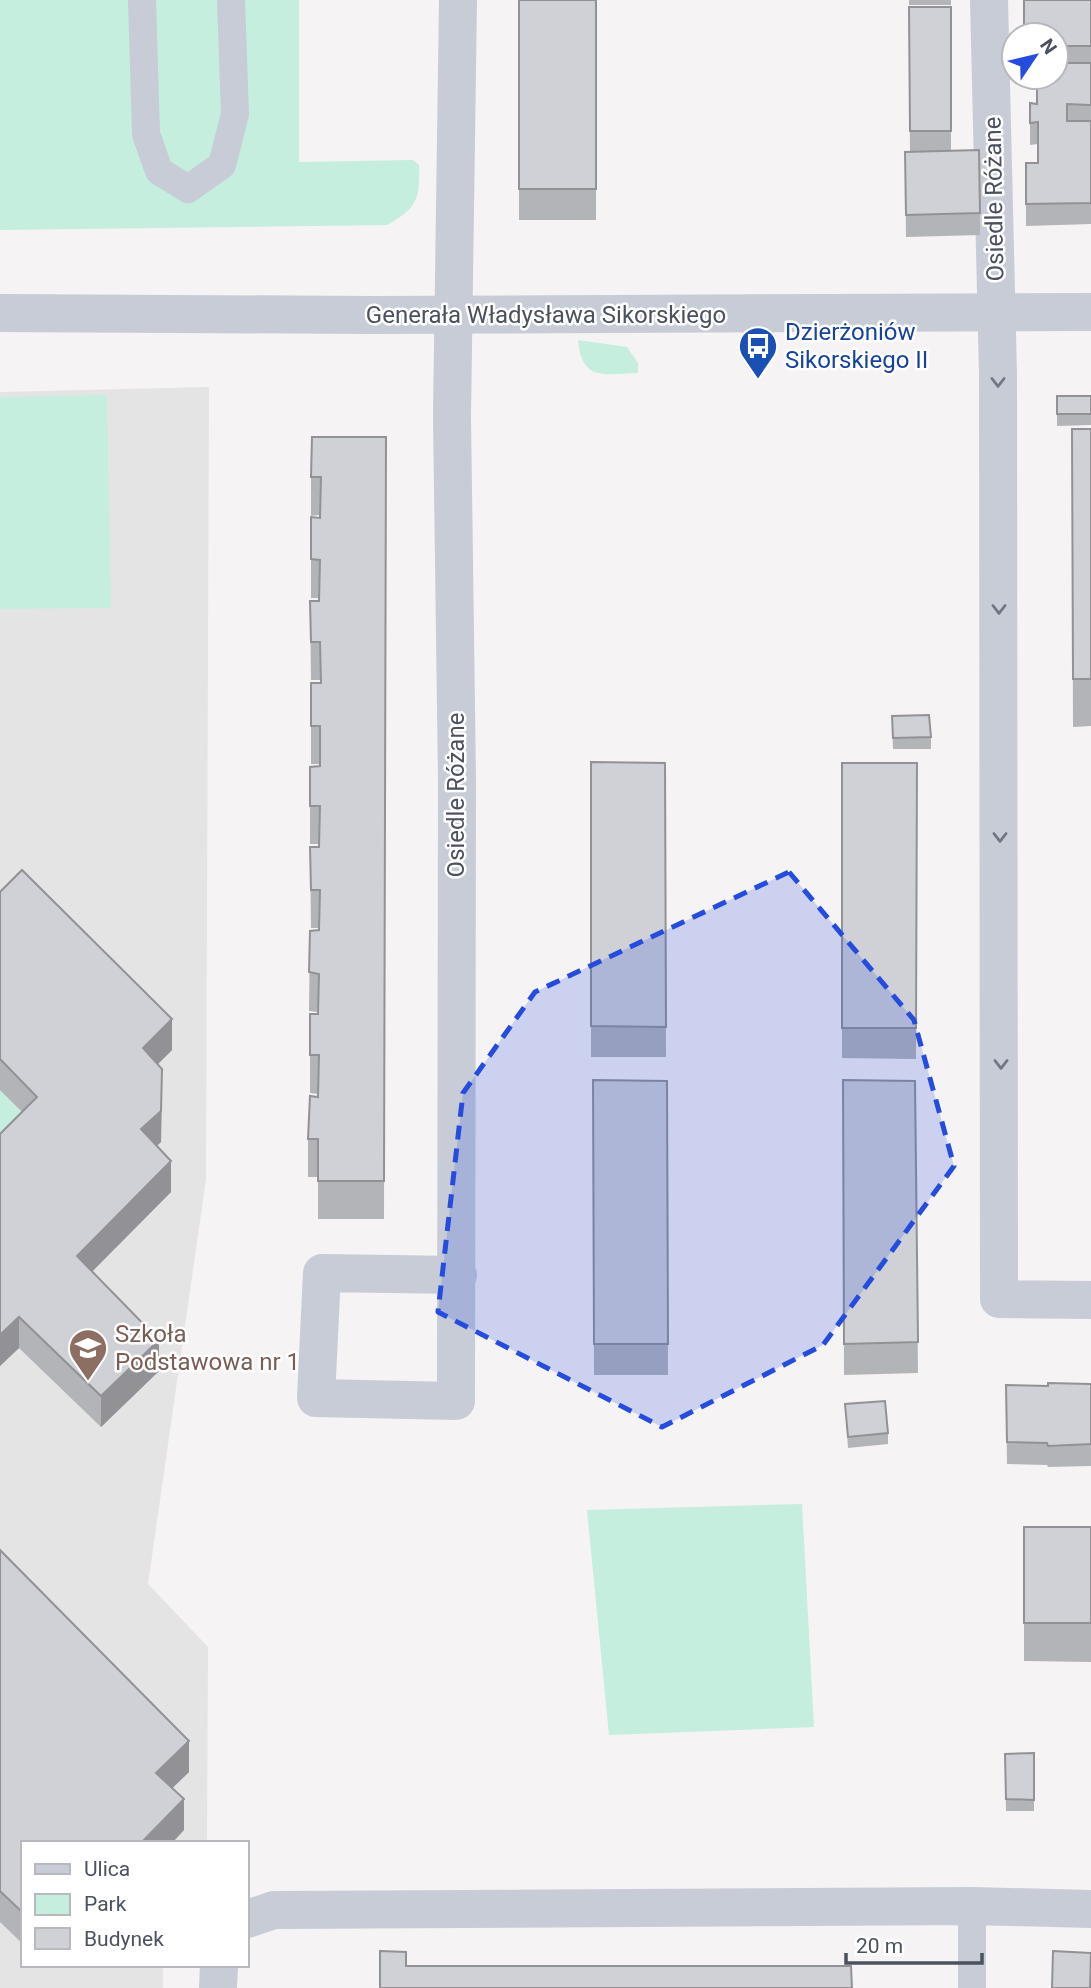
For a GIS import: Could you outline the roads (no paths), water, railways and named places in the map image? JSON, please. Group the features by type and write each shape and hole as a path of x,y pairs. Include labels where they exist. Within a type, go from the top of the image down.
{"street":[{"name":"Osiedle Różane","path":"458,0 452,416 458,1275 456,1401 316,1398 322,1273 458,1275"},
{"name":"Osiedle Różane","path":"989,0 997,313 1002,1053 999,1299 1091,1300"},
{"name":"Generała Władysława Sikorskiego","path":"0,313 455,315 1091,312"},
{"path":"248,1919 274,1910 971,1906 1091,1909"},
{"path":"218,1988 219,1967"}],"lane":[{"path":"142,0 146,134 159,171 188,188 222,165 235,114 232,0"},
{"path":"971,1906 972,1988"}],"place":[{"name":"Dzierżoniów Sikorskiego II","path":"758,380"},
{"name":"Szkoła Podstawowa nr 1","path":"88,1382"}]}
